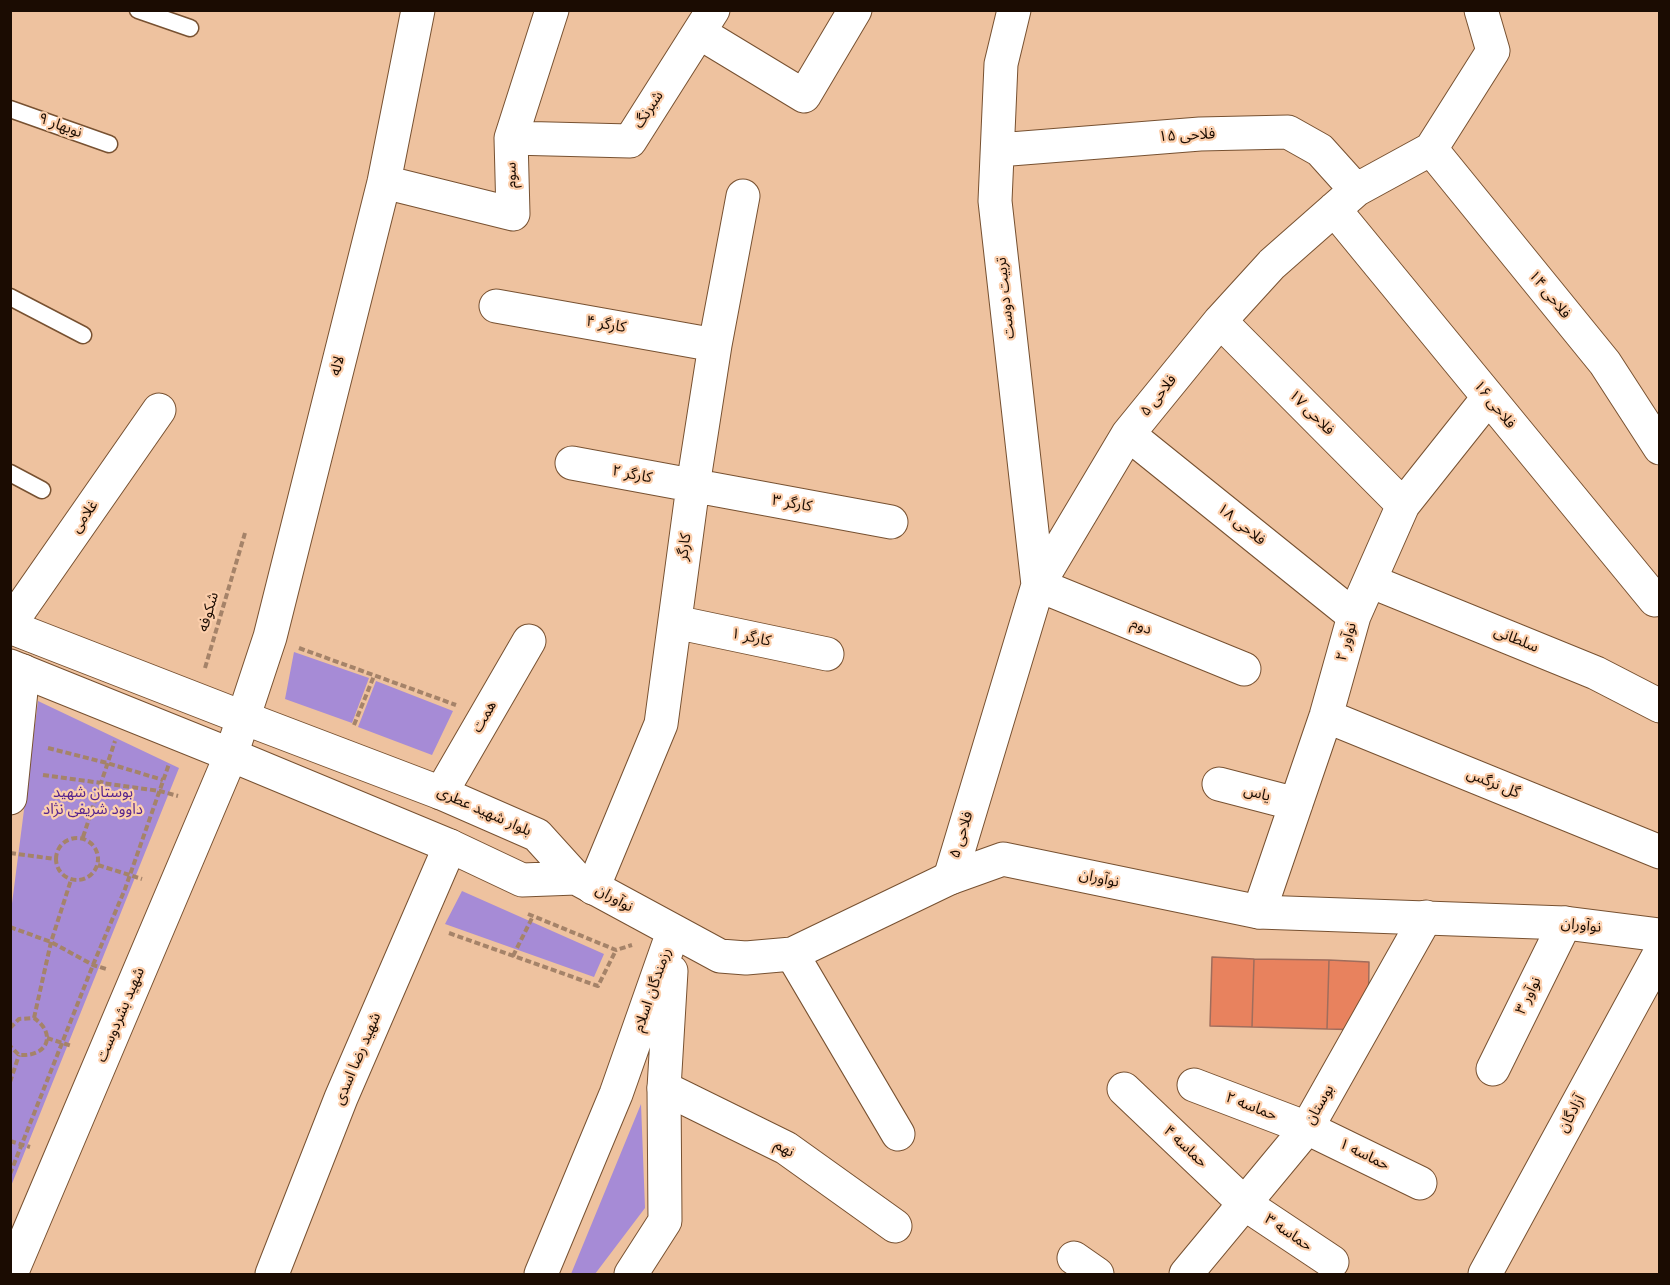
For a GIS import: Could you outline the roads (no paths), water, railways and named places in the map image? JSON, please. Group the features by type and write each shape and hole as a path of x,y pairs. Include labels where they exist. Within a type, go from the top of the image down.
{"street":[{"name":"لاله","path":"231,755 270,637 384,182 418,10"},
{"name":"سوم","path":"384,182 513,214 511,138 552,10"},
{"path":"707,22 804,96 855,10"},
{"name":"تربیت دوست","path":"1014,10 1002,64 995,201 1038,585"},
{"name":"فلاحی ۵","path":"950,878 1038,585 1128,434 1220,321 1272,264 1345,199 1431,148 1493,51 1481,10"},
{"name":"شبرنگ","path":"511,138 630,141 707,22"},
{"name":"فلاحی ۱۵","path":"998,150 1200,134 1288,132 1320,150 1345,199"},
{"name":"فلاحی ۱۴","path":"1431,148 1605,363 1659,448"},
{"name":"کارگر","path":"584,883 661,724 693,486 715,345 743,196"},
{"name":"فلاحی ۱۶","path":"1345,199 1488,398 1655,600"},
{"name":"کارگر ۴","path":"496,306 715,345"},
{"name":"فلاحی ۱۷","path":"1220,321 1402,505"},
{"name":"نوآور ۲","path":"1259,912 1326,716 1354,616 1402,505 1488,398"},
{"name":"غلامی","path":"10,625 159,410"},
{"name":"فلاحی ۱۸","path":"1128,434 1354,616"},
{"name":"کارگر ۲","path":"572,463 693,486"},
{"name":"کارگر ۳","path":"693,486 891,522"},
{"name":"سلطانی","path":"1370,581 1596,673 1659,706"},
{"name":"دوم","path":"1038,585 1244,669"},
{"name":"کارگر ۱","path":"675,622 827,654"},
{"name":"بلوار شهید عطری","path":"10,625 441,793 537,835 584,883"},
{"name":"همت","path":"441,793 529,641"},
{"path":"14,770 17,669 450,846 522,880 584,883"},
{"name":"گل نرگس","path":"1326,716 1659,852"},
{"name":"شهید بشردوست","path":"11,1275 231,755"},
{"name":"یاس","path":"1219,784 1296,804"},
{"name":"شهید رضا اسدی","path":"272,1275 341,1098 450,846"},
{"name":"نوآوران","path":"584,883 720,956 746,958 792,954 950,878 1003,859 1259,912 1565,923 1659,935"},
{"name":"بوستان","path":"1186,1275 1307,1128 1426,917"},
{"name":"نوآور ۳","path":"1493,1069 1565,923"},
{"name":"رزمندگان اسلام","path":"631,1275 665,1221 664,1088 673,932"},
{"name":"رزمندگان اسلام","path":"541,1275 616,1094 673,932"},
{"name":"آزادگان","path":"1485,1275 1659,953"},
{"path":"792,954 898,1134"},
{"name":"حماسه ۲","path":"1194,1085 1307,1128"},
{"name":"نهم","path":"664,1088 786,1148 895,1226"},
{"name":"حماسه ۴","path":"1124,1089 1245,1204"},
{"name":"حماسه ۱","path":"1307,1128 1420,1183"},
{"name":"حماسه ۳","path":"1245,1204 1332,1262"}],"lane":[{"path":"138,10 190,28"},
{"name":"نوبهار ۹","path":"10,109 109,144"},
{"path":"10,297 83,335"},
{"path":"10,473 42,490"}],"park label":[{"name":"بوستان شهید داوود شریفی نژاد","path":"93,802"}]}
